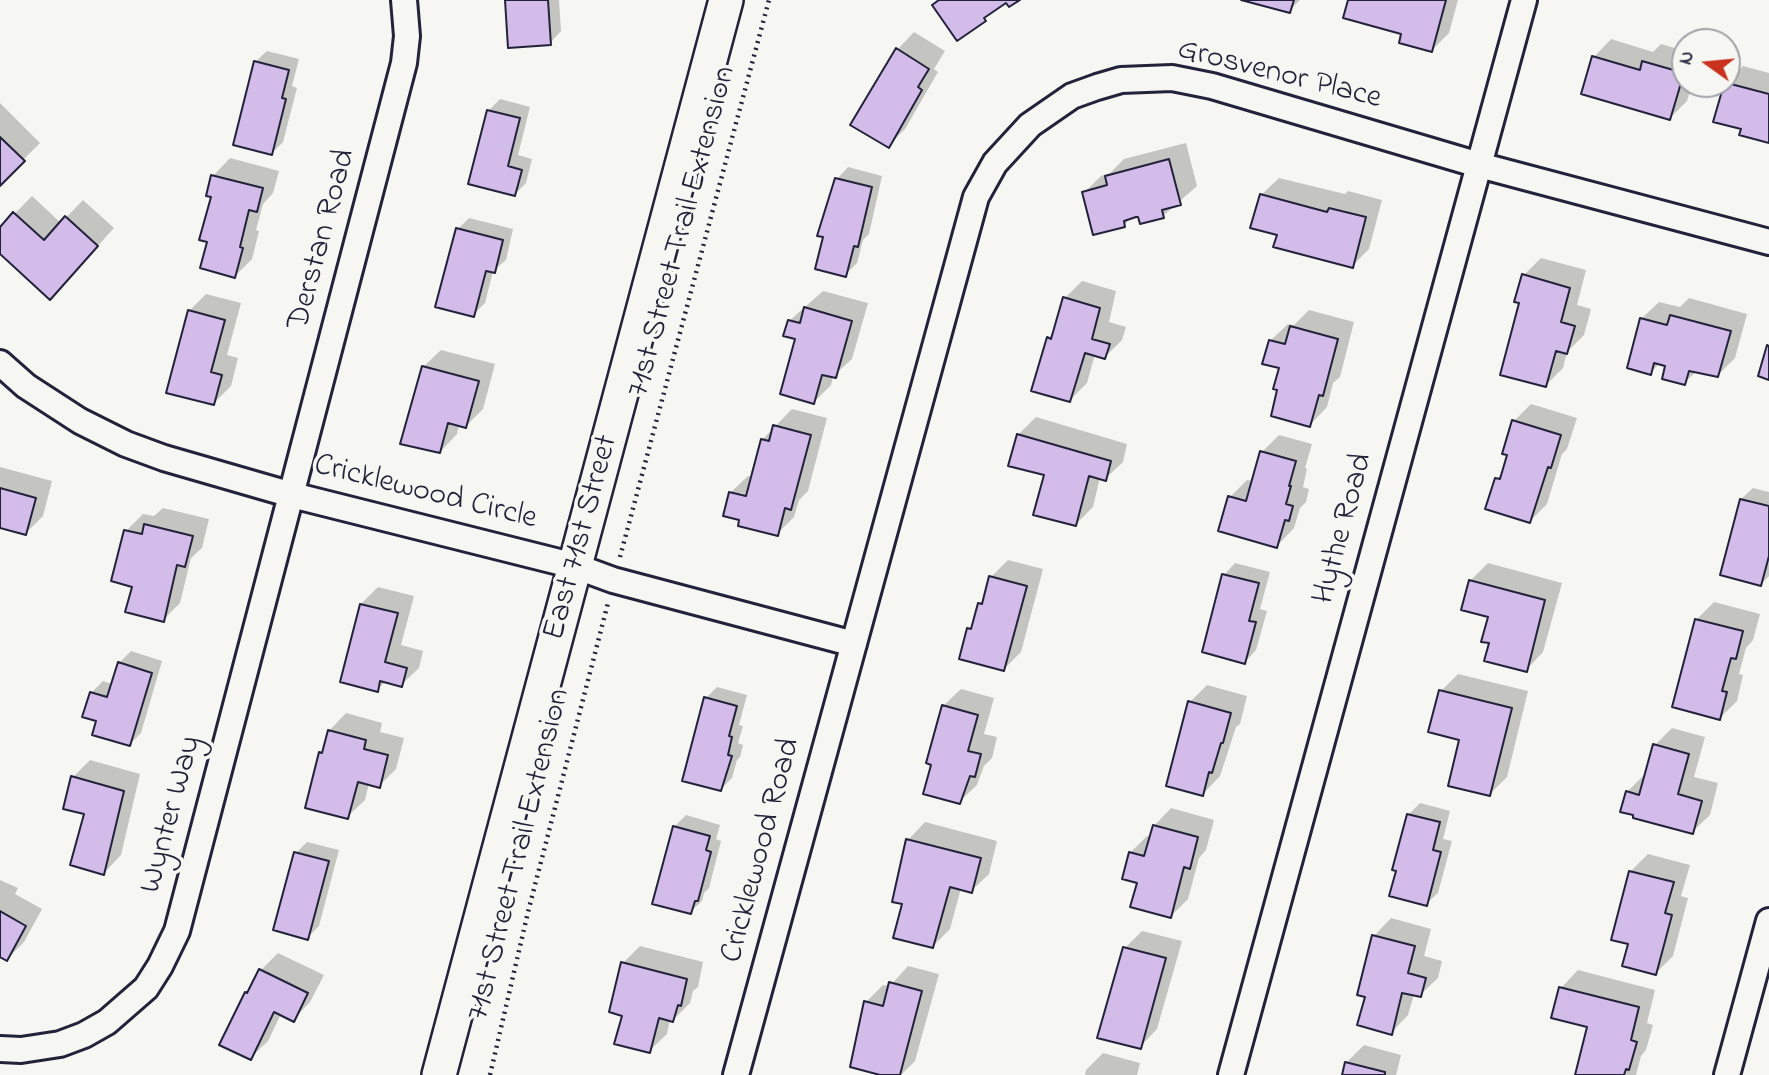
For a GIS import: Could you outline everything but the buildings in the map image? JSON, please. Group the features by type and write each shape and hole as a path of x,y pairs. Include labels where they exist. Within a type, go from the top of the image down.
{"main road":[{"name":"East 71st Street","path":"439,1075 726,0"}],"street":[{"name":"Derstan Road","path":"292,495 404,62 407,36 404,0"},
{"name":"Hythe Road","path":"1231,1075 1524,0"},
{"name":"Grosvenor Place","path":"854,644 976,197 995,163 1030,125 1072,96 1121,80 1172,78 1212,86 1479,165 1769,242"},
{"name":"Cricklewood Circle","path":"0,363 48,401 92,428 164,458 292,495 575,566 613,580 854,644"},
{"name":"Wynter Way","path":"0,1049 21,1050 46,1046 84,1035 127,1006 146,988 160,966 177,931 292,495"},
{"name":"Cricklewood Road","path":"736,1075 854,644"},
{"path":"1727,1075 1769,921"}],"path":[{"name":"71st Street Trail Extension","path":"620,556 769,0"},
{"name":"71st Street Trail Extension","path":"490,1075 531,899 607,606"}]}
